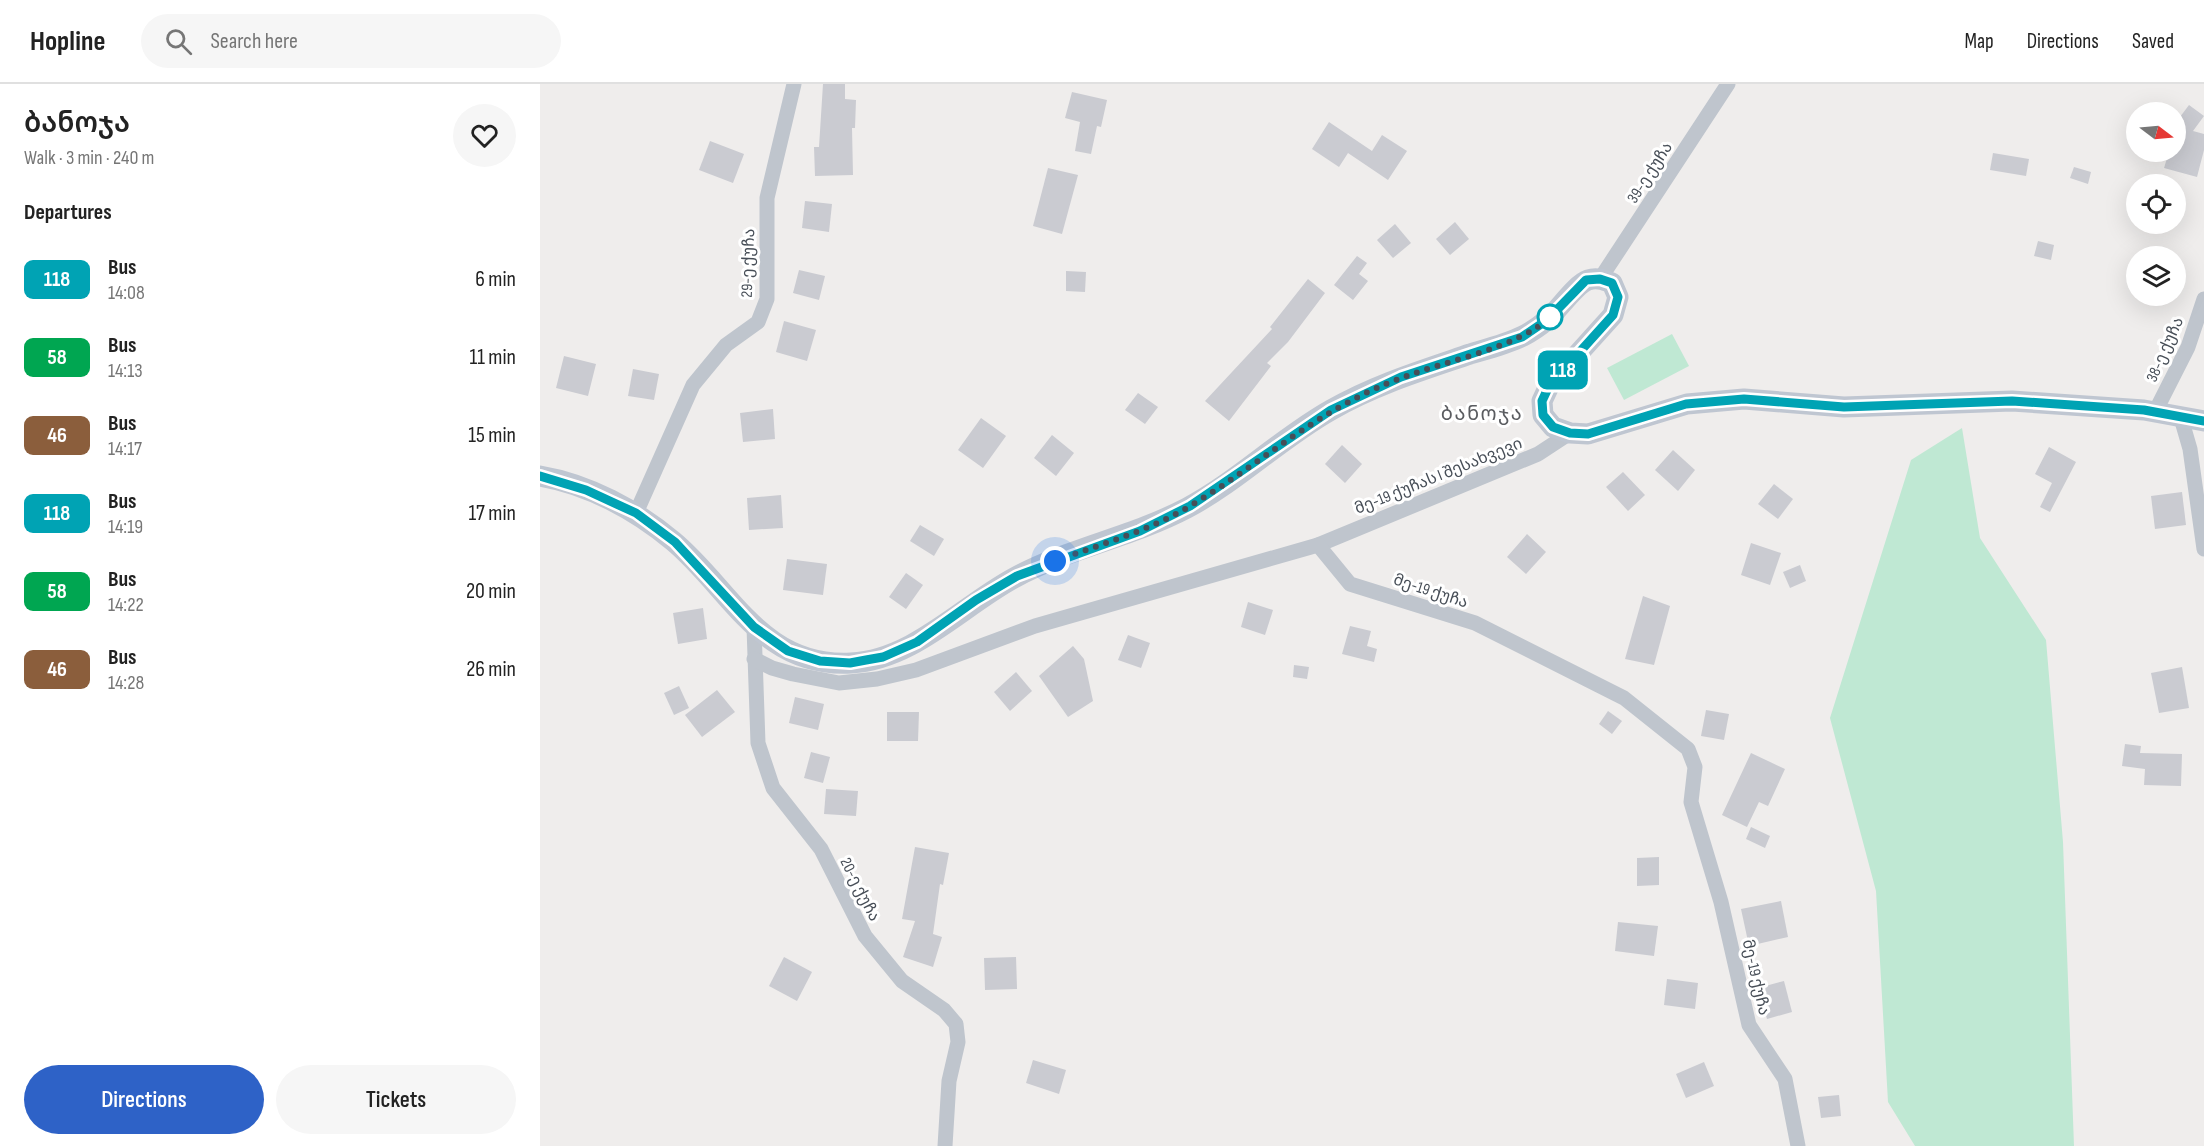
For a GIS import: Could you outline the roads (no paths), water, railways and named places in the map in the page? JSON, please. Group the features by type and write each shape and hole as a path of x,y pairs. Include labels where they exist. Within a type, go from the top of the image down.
{"street":[{"name":"29-ე ქუჩა","path":"636,513 693,385 726,345 758,322 767,299 767,198 794,84"},
{"name":"39-ე ქუჩა","path":"1600,279 1728,84"},
{"path":"540,476 586,490 636,513 675,542 754,627 788,651 820,661 850,663 883,657 917,642 976,600 1017,576 1140,531 1190,506 1331,410 1401,377 1522,337 1547,320 1586,280 1600,279 1612,283 1618,297 1613,315 1549,386 1542,401 1543,415 1553,427 1570,433 1588,434 1686,404 1744,399 1844,407 2012,401 2155,412 2204,421"},
{"name":"38-ე ქუჩა","path":"2155,412 2187,347 2204,299"},
{"path":"2181,418 2190,449 2204,549"},
{"name":"მე-19 ქუჩას I შესახვევი","path":"1318,545 1538,454 1570,433"},
{"path":"754,659 793,674 839,682 877,679 916,670 1035,626 1318,545"},
{"name":"მე-19 ქუჩა","path":"1318,545 1350,584 1475,623 1624,698 1688,749 1695,767 1691,802 1721,903 1749,1025 1785,1079 1798,1146"},
{"name":"20-ე ქუჩა","path":"754,627 758,743 773,788 821,849 865,936 902,981 944,1010 956,1024 958,1041 949,1081 945,1146"}],"district":[{"name":"ბანოჯა","path":"1482,413"}]}
